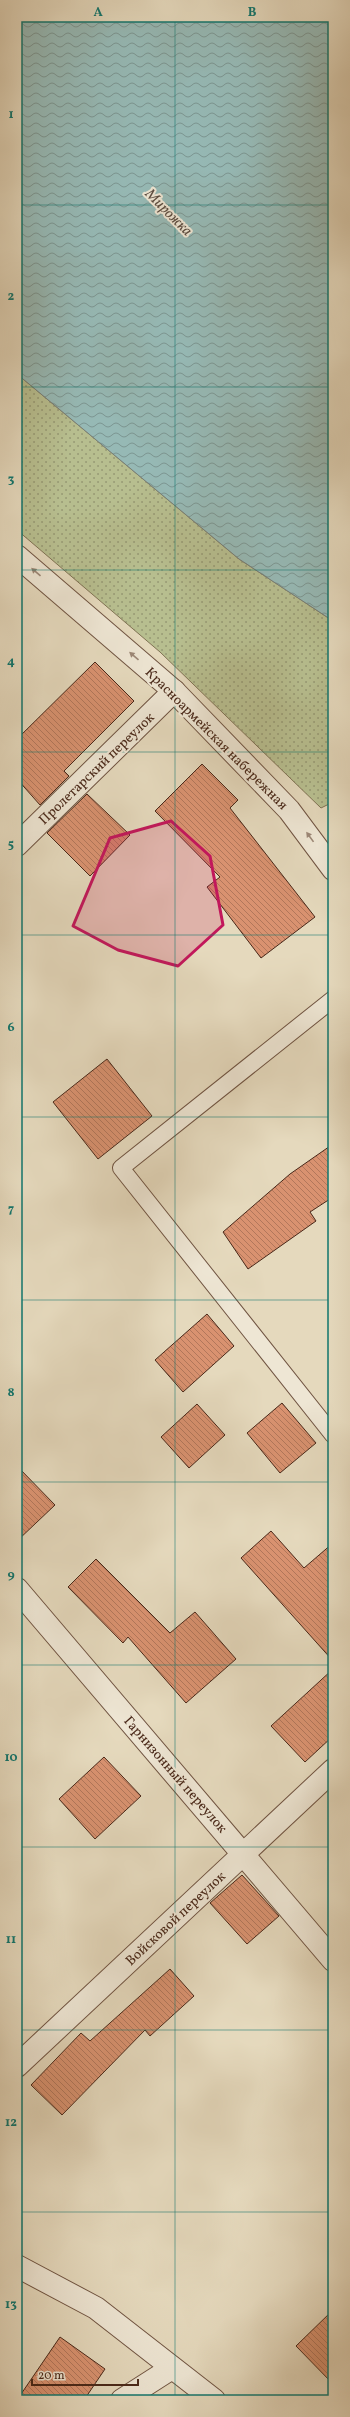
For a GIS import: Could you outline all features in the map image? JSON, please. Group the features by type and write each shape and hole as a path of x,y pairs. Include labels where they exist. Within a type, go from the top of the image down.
{"street":[{"name":"Красноармейская набережная","path":"17,556 174,691 289,810 333,869"},
{"name":"Пролетарский переулок","path":"17,844 174,691"},
{"name":"Гарнизонный переулок","path":"17,1589 333,1960"},
{"name":"Войсковой переулок","path":"17,2066 333,1770"},
{"path":"17,2266 96,2308 214,2400"},
{"path":"122,2400 172,2368"}],"lane":[{"path":"333,999 121,1168 333,1435"}],"highlighted area":[{"path":"171,821 210,856 223,925 178,966 118,950 73,926 110,838"}],"green space":[{"path":"17,374 239,559 333,621 333,802 321,808 160,652 17,530"}],"water":[{"name":"Мирожка","path":"17,17 333,17 333,621 239,559 17,374"}],"building":[{"path":"95,662 134,701 64,771 69,776 40,805 17,779 17,739"},
{"path":"202,764 238,800 230,808 315,917 261,958 207,887 220,877 155,811"},
{"path":"87,794 130,835 90,876 47,833"},
{"path":"107,1059 152,1116 98,1159 53,1102"},
{"path":"333,1144 333,1197 310,1212 316,1221 248,1269 223,1232 290,1174"},
{"path":"207,1314 234,1346 183,1392 155,1360"},
{"path":"282,1403 316,1443 280,1473 247,1433"},
{"path":"197,1404 225,1435 189,1468 161,1437"},
{"path":"17,1466 55,1505 17,1541"},
{"path":"271,1531 304,1568 333,1543 333,1661 241,1558"},
{"path":"96,1559 170,1633 195,1612 236,1659 186,1703 128,1637 123,1643 68,1587"},
{"path":"333,1669 333,1736 305,1762 271,1726"},
{"path":"104,1757 141,1796 95,1839 59,1799"},
{"path":"242,1875 279,1916 247,1944 210,1903"},
{"path":"170,1969 194,1996 150,2036 145,2030 62,2115 31,2085 81,2033 90,2041"},
{"path":"333,2310 333,2384 296,2346"},
{"path":"60,2337 105,2369 84,2400 17,2400"}]}
